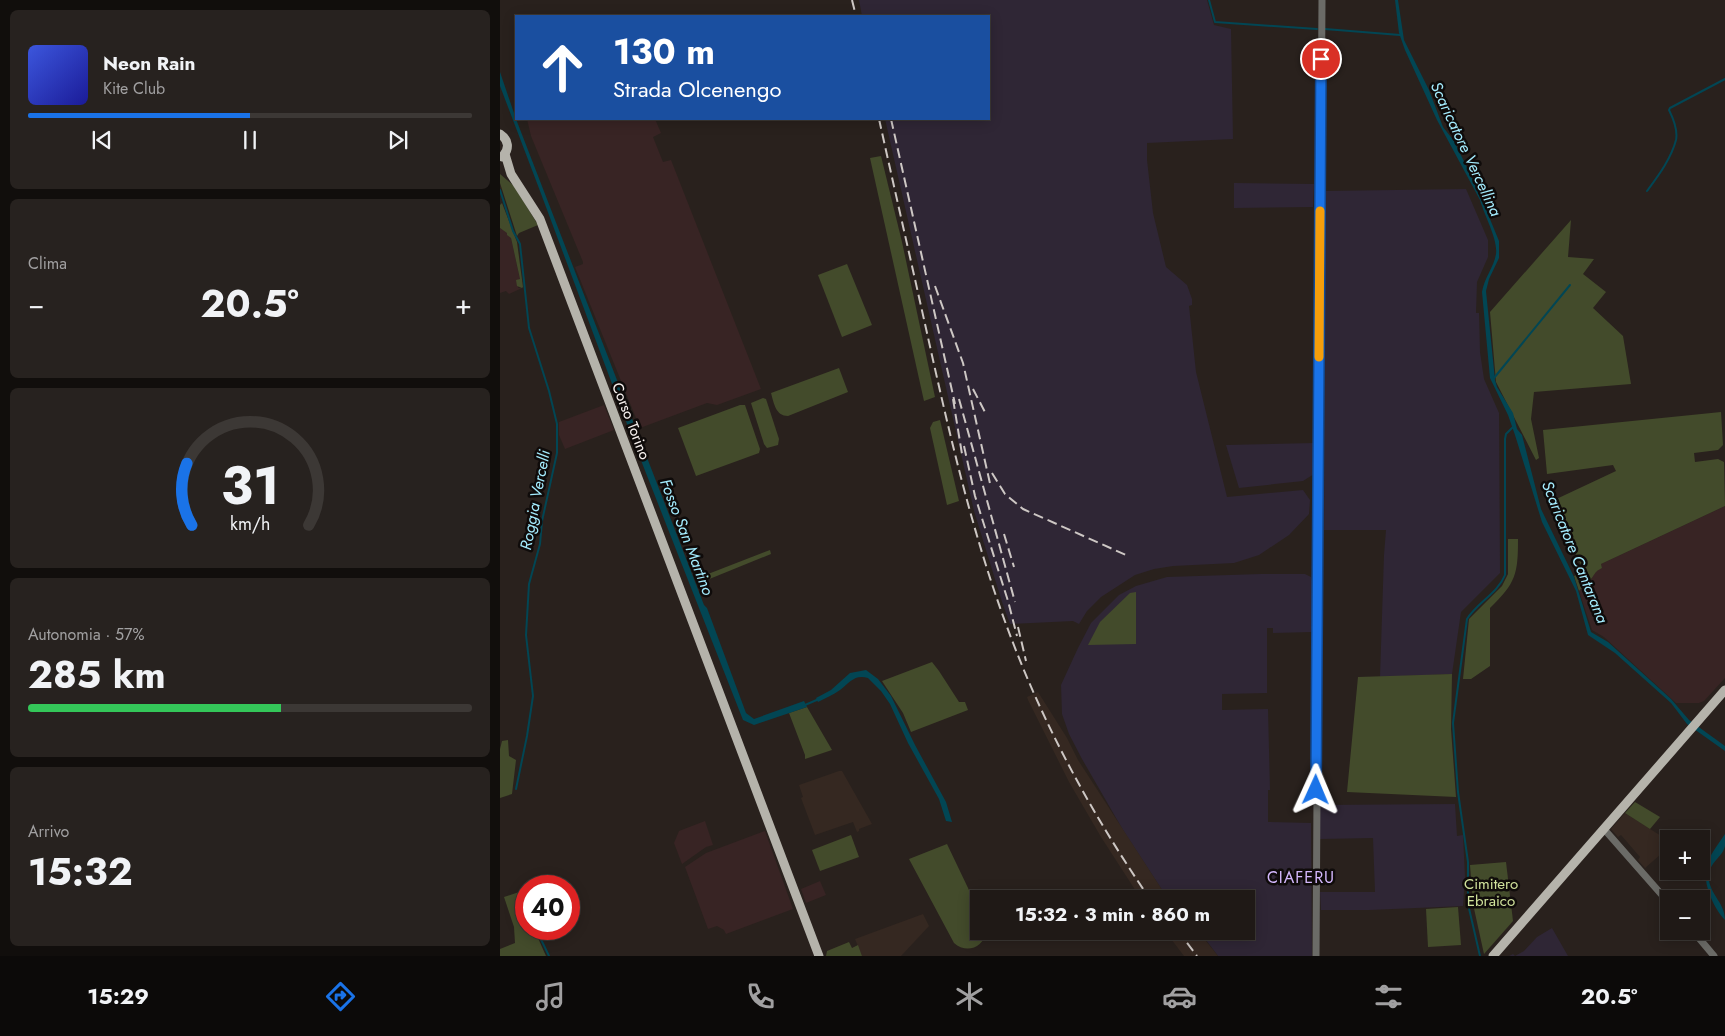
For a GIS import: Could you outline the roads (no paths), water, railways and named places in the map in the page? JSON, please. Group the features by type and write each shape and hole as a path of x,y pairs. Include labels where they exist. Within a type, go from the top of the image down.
{"main road":[{"name":"Corso Torino","path":"500,134 508,142 503,156 511,174 540,219 819,956"},
{"name":"Corso Torino","path":"500,163 511,174"},
{"path":"1493,956 1725,690"}],"street":[{"path":"1316,956 1322,0"},
{"path":"1604,829 1660,893"},
{"path":"1701,940 1714,956"}],"water":[{"path":"1395,0 1398,0 1404,40 1429,90 1443,127 1454,141 1478,190 1499,241 1499,258 1489,279 1486,291 1495,380 1497,387 1513,413 1517,429 1522,435 1541,509 1574,577 1591,632 1608,642 1671,699 1689,720 1725,746 1725,751 1687,724 1671,703 1615,653 1588,635 1576,591 1542,522 1508,415 1490,378 1482,292 1496,254 1493,234 1480,200 1437,120 1405,50 1399,33"},
{"path":"500,72 515,120 704,605 707,608 746,713 754,719 804,701 807,707 754,725 743,720 633,440 500,86"},
{"path":"866,670 878,679 891,696 946,802 952,822 946,821 939,799 908,743 890,704 881,691 868,678 856,678 837,692 818,702 816,698 831,690 850,673"},
{"path":"1725,834 1725,846 1710,869 1710,858"},
{"path":"1706,880 1709,880 1723,909 1725,920 1712,901"}],"waterway":[{"name":"Scaricatore Vercellina","path":"1209,0 1215,22 1317,29"},
{"name":"Scaricatore Vercellina","path":"1325,29 1400,35"},
{"path":"1647,191 1668,161 1676,140 1676,128 1669,110 1670,108 1725,79"},
{"name":"Roggia Vercelli","path":"500,190 513,231 520,244 529,328 549,391 557,424 557,453 542,521 540,544 529,584 526,635 533,696 516,789"},
{"path":"1494,378 1570,285"},
{"path":"1480,956 1468,904 1468,862 1458,792 1453,723 1467,619 1493,593 1505,575 1505,439 1506,434 1513,427"},
{"name":"Fosso San Martino","path":"805,705 819,699"},
{"name":"Roggia Vercelli","path":"541,940 549,956"}],"railway":[{"path":"852,0 856,15"},
{"path":"879,120 958,466 990,579 1030,685 1060,748 1094,810 1144,890"},
{"path":"891,120 955,404"},
{"path":"935,286 963,363 991,488"},
{"path":"973,389 986,414"},
{"path":"953,399 962,454"},
{"path":"959,399 1015,602"},
{"path":"964,446 975,496 1017,636"},
{"path":"992,473 1005,494 1023,509 1126,555"},
{"path":"1004,534 1014,567"},
{"path":"1018,627 1026,661"},
{"path":"1185,940 1197,956"}],"district":[{"name":"CIAFERU","path":"1301,877"}],"water label":[{"name":"Scaricatore Cantarana","path":"1575,552"}],"park label":[{"name":"Cimitero Ebraico","path":"1491,892"}]}
